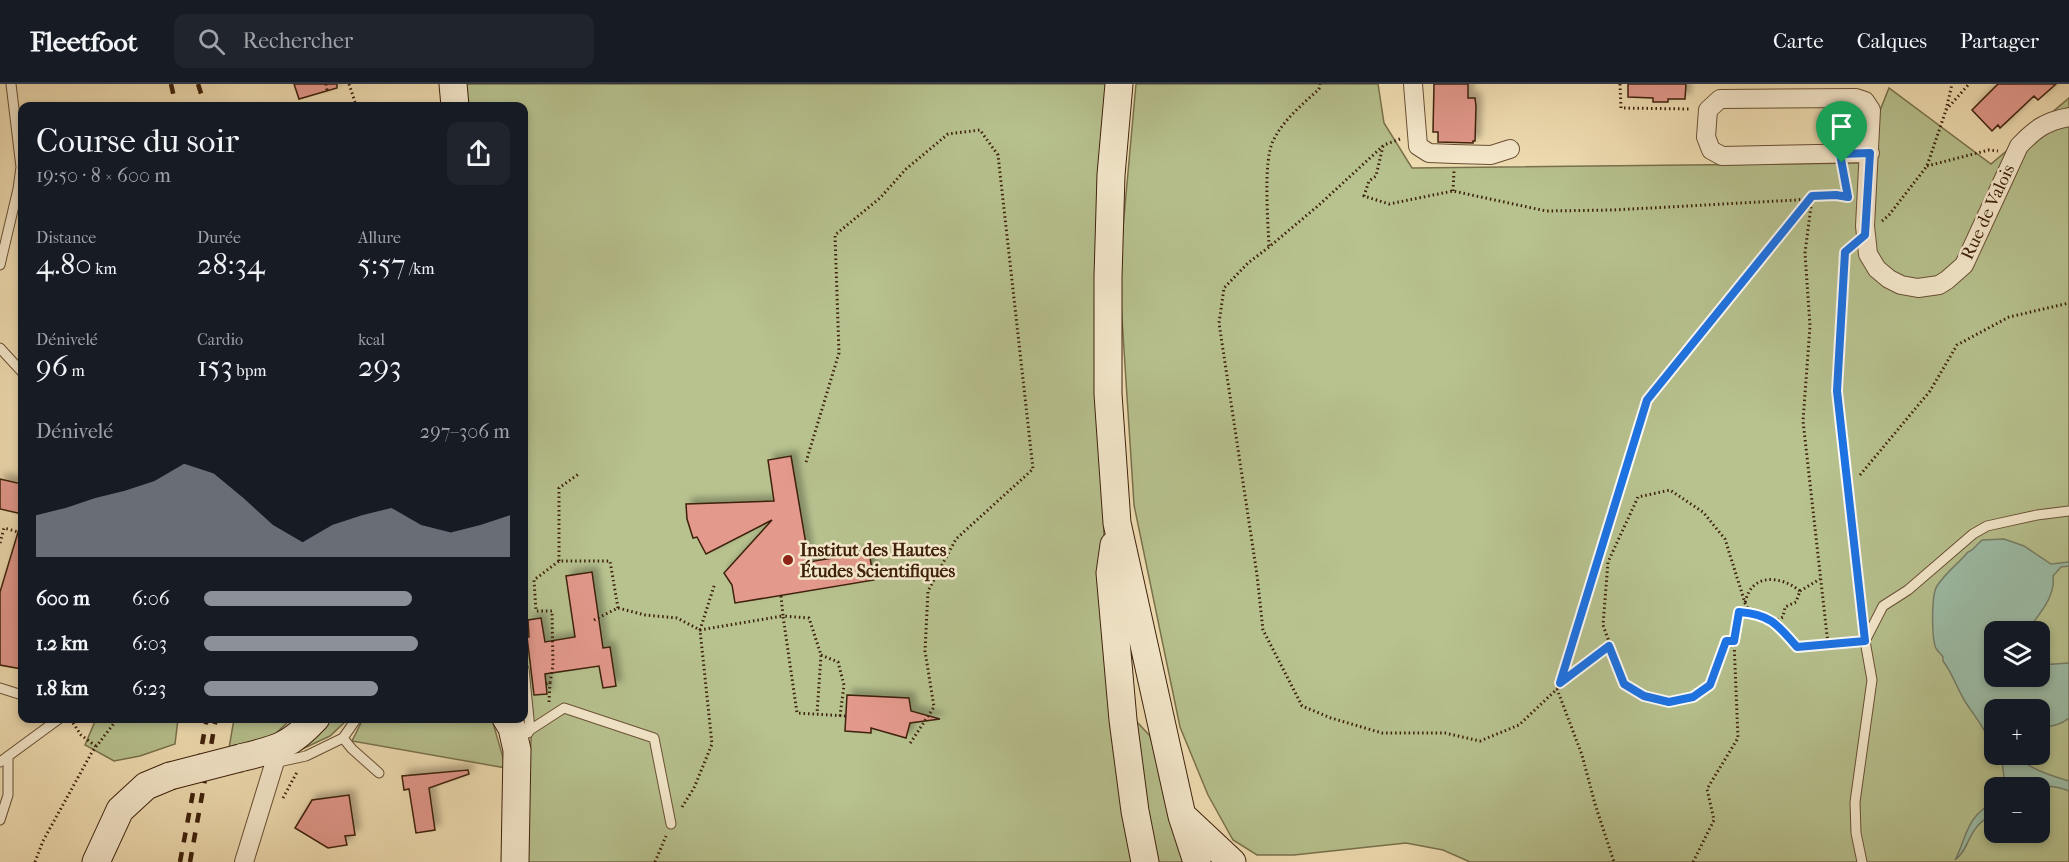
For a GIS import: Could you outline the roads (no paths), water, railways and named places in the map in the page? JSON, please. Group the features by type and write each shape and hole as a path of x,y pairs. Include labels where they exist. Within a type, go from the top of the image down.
{"main road":[{"path":"453,84 455,102"},
{"path":"1119,84 1111,175 1108,300 1108,394 1117,523 1182,816 1197,862"},
{"path":"1117,523 1110,573 1124,731 1135,811 1145,862"},
{"path":"96,862 120,810 146,786 170,776 240,758 276,756 311,723"},
{"path":"509,723 524,740 515,862"},
{"path":"1182,816 1232,862"}],"street":[{"path":"1413,84 1418,146 1429,153 1491,155 1510,149"},
{"name":"Rue de Valois","path":"1870,153 1722,156 1711,150 1706,137 1708,110 1720,99 1856,98 1865,100 1871,110 1870,153 1865,235 1868,254 1877,269 1889,279 1901,285 1918,288 1930,287 1947,280 1964,265 2019,146 2033,131 2054,120 2069,117"},
{"path":"244,862 276,756"}],"lane":[{"path":"11,84 18,142"},
{"path":"0,265 18,189"},
{"path":"1862,862 1856,833 1855,802 1872,680 1865,641 1837,391 1845,252 1865,235"},
{"path":"0,348 18,368"},
{"path":"1865,641 1883,606 1908,590 1973,534 1987,526 2037,514 2069,511"},
{"path":"0,688 18,695"},
{"path":"524,740 564,708 654,738 671,824"},
{"path":"0,820 8,795 4,759 53,723"},
{"path":"276,756 306,756 344,738 354,723"},
{"path":"524,723 524,740"},
{"path":"344,738 379,773"}],"railway":[{"path":"171,84 175,102"},
{"path":"198,84 204,102"},
{"path":"180,862 206,723"},
{"path":"190,862 215,723"}],"place":[{"name":"Institut des Hautes Études Scientifiques","path":"788,560"}]}
